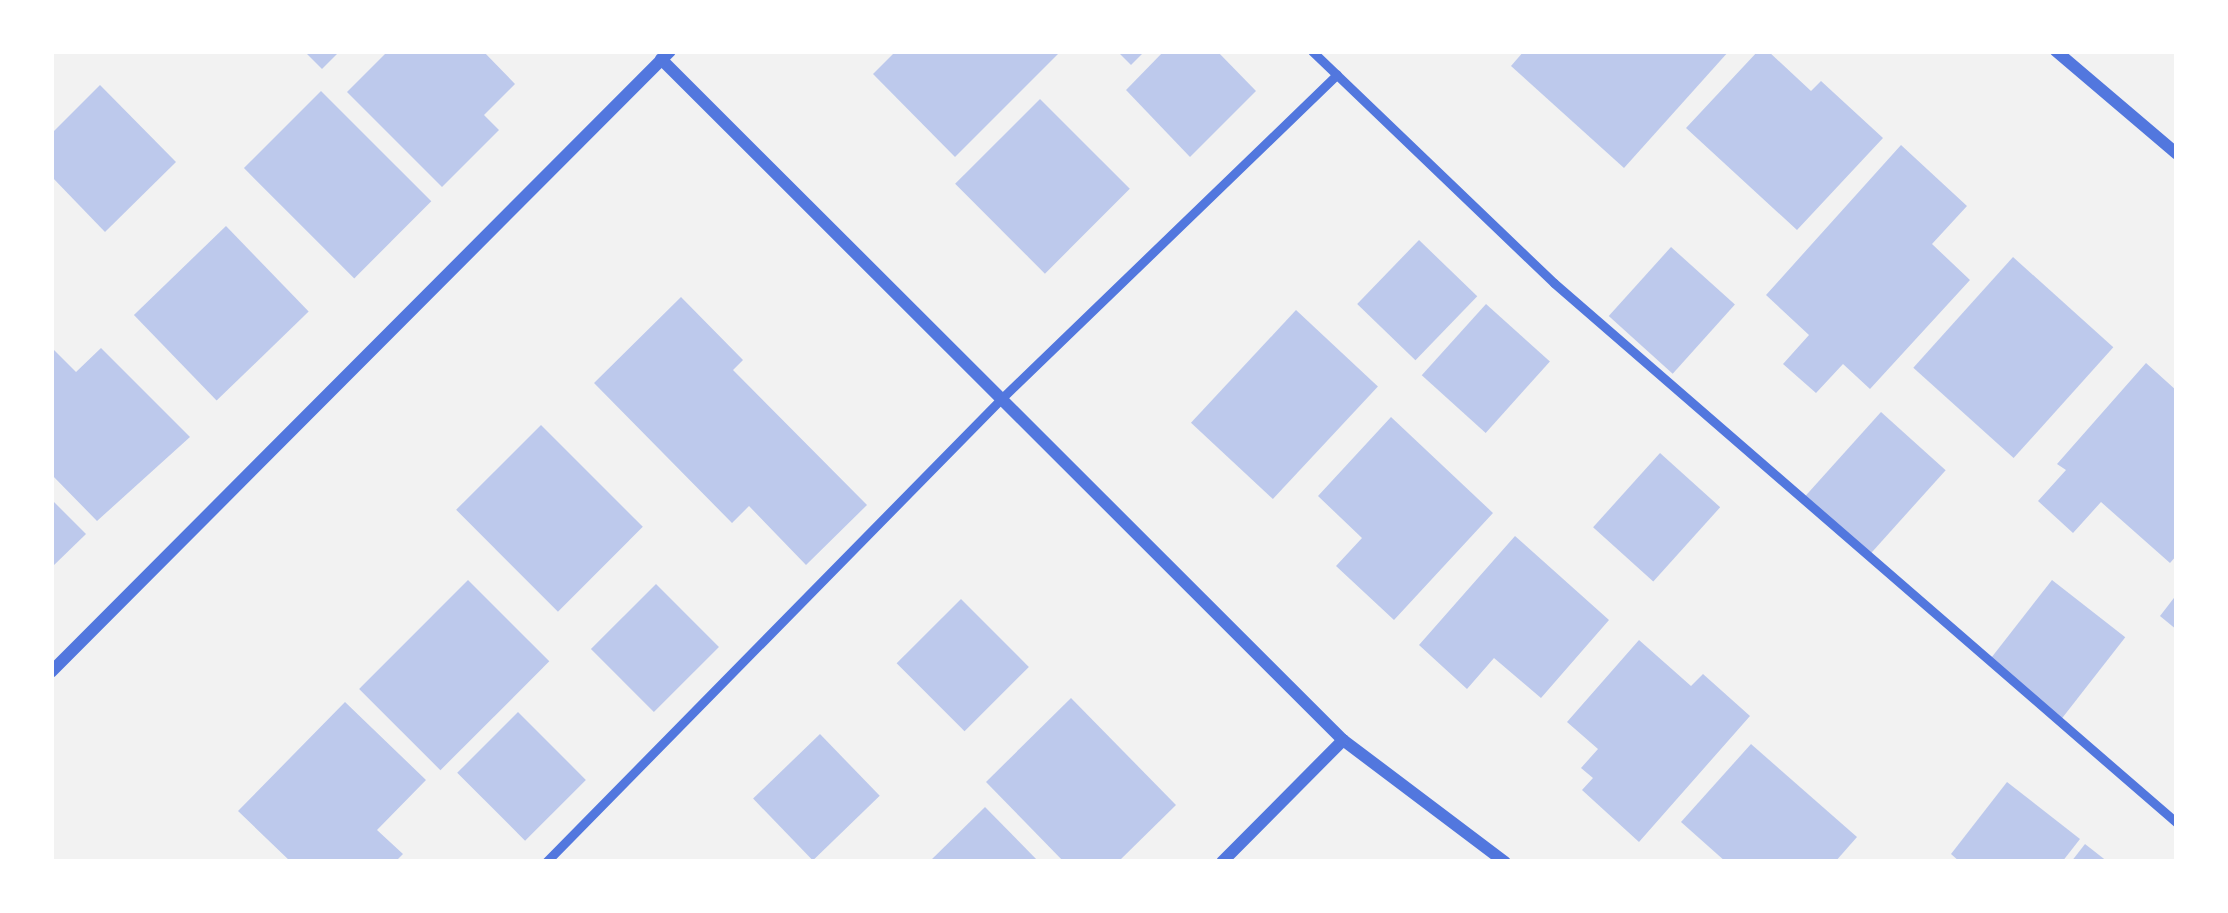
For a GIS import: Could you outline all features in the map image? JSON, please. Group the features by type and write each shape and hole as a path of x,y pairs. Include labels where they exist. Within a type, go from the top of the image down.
{"street":[{"path":"2056,51 2177,154"},
{"path":"51,672 666,55 1343,740 1505,862"},
{"path":"1222,862 1343,740"}],"lane":[{"path":"1312,51 1555,284 2177,824"},
{"path":"546,862 1001,399 1337,75"}],"building":[{"path":"304,51 340,51 322,69"},
{"path":"388,51 483,51 515,84 484,115 499,130 442,187 347,92"},
{"path":"896,51 1061,51 955,157 873,74"},
{"path":"1117,51 1145,51 1131,65"},
{"path":"1164,51 1217,51 1256,91 1190,157 1126,90"},
{"path":"1524,51 1729,51 1624,168 1511,66"},
{"path":"1758,51 1768,51 1811,91 1821,81 1883,138 1797,230 1686,128"},
{"path":"100,85 176,162 105,232 51,176 51,134"},
{"path":"321,91 431,201 354,278 244,168"},
{"path":"1040,99 1130,189 1045,274 955,184"},
{"path":"1901,145 1967,206 1932,244 1970,280 1870,389 1843,364 1816,393 1783,364 1809,335 1766,295"},
{"path":"226,226 309,312 217,401 134,315"},
{"path":"1419,240 1477,296 1415,360 1357,304"},
{"path":"1671,247 1735,305 1673,374 1609,316"},
{"path":"2013,257 2113,347 2014,458 1913,368"},
{"path":"681,297 743,360 733,370 867,505 806,565 749,506 732,523 594,383"},
{"path":"1486,304 1550,362 1486,433 1422,375"},
{"path":"1296,310 1378,386 1273,499 1191,423"},
{"path":"51,347 76,372 101,348 190,437 97,521 51,474"},
{"path":"2146,363 2177,391 2177,555 2170,563 2101,502 2073,533 2038,501 2066,470 2057,464"},
{"path":"1881,412 1946,470 1869,556 1804,497"},
{"path":"1391,417 1493,513 1394,620 1336,566 1362,538 1318,496"},
{"path":"541,425 643,527 558,612 456,510"},
{"path":"1660,453 1720,507 1653,582 1593,527"},
{"path":"51,499 86,534 51,568"},
{"path":"1515,536 1609,620 1541,698 1494,658 1467,689 1419,645"},
{"path":"468,580 549,661 440,770 359,689"},
{"path":"2052,580 2125,637 2061,719 1988,662"},
{"path":"656,584 719,647 654,712 591,649"},
{"path":"2177,594 2177,630 2160,616"},
{"path":"961,599 1029,667 965,731 897,663"},
{"path":"1639,640 1691,686 1703,674 1750,716 1639,842 1582,790 1593,778 1581,768 1598,749 1567,722"},
{"path":"1071,698 1176,805 1118,862 1064,862 986,782"},
{"path":"345,702 426,780 377,830 403,854 395,862 291,862 238,811"},
{"path":"518,712 586,780 525,841 457,773"},
{"path":"820,734 880,796 813,860 753,799"},
{"path":"1751,744 1857,837 1835,862 1726,862 1681,822"},
{"path":"2007,782 2080,839 2062,862 1960,862 1951,854"},
{"path":"985,807 1039,862 929,862"},
{"path":"2085,844 2108,862 2071,862"}]}
